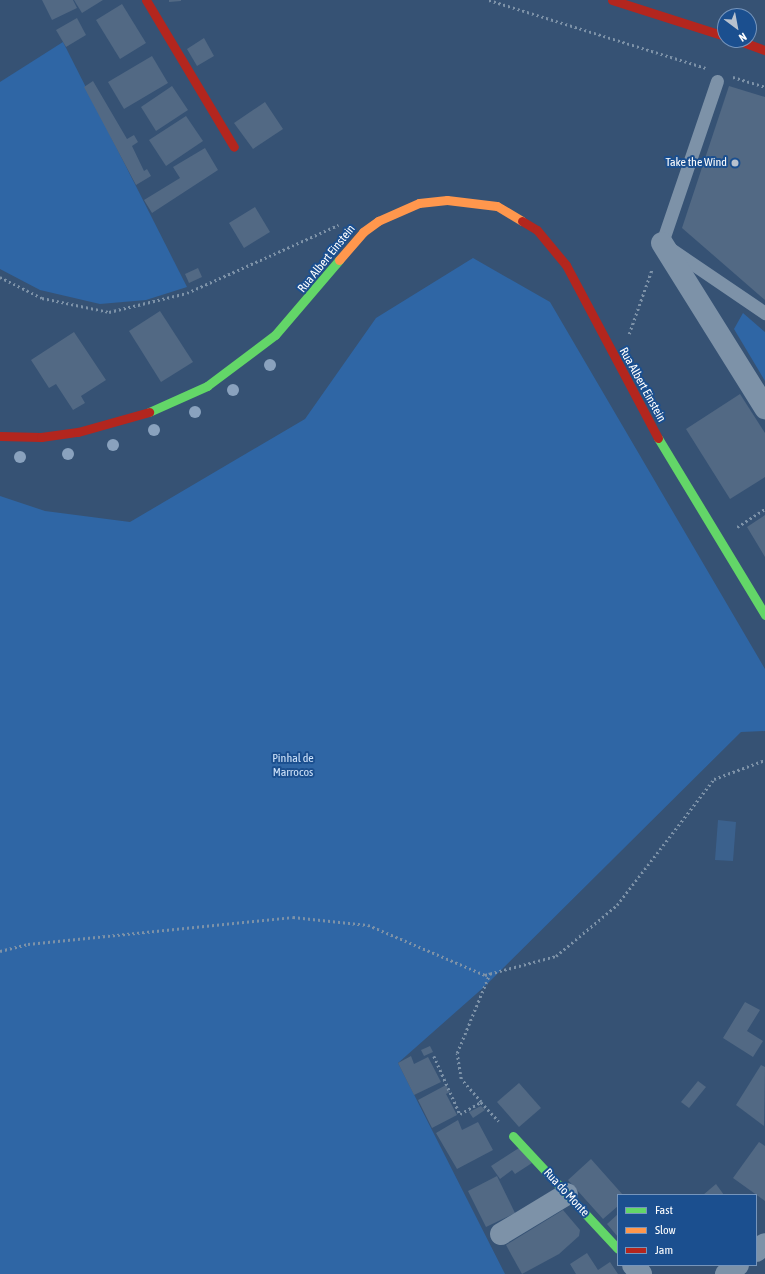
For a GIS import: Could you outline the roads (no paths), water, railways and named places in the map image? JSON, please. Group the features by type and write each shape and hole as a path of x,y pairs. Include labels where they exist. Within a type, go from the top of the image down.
{"street":[{"path":"146,0 234,147"},
{"path":"612,0 717,33"},
{"name":"Rua Albert Einstein","path":"0,436 41,437 114,424 159,409 207,386 275,335 363,232 397,211 419,203 447,200 498,206 517,216 542,235 566,265 618,366 717,539 765,615"},
{"path":"662,243 765,408"},
{"name":"Rua do Monte","path":"513,1136 617,1248"},
{"path":"502,1234 566,1194"},
{"path":"757,1250 765,1244"},
{"path":"633,1266 641,1274"},
{"path":"726,1274 737,1266"}],"lane":[{"path":"720,76 662,243 765,313"}],"place":[{"name":"Take the Wind","path":"735,163"}],"park label":[{"name":"Pinhal de Marrocos","path":"293,766"}]}
